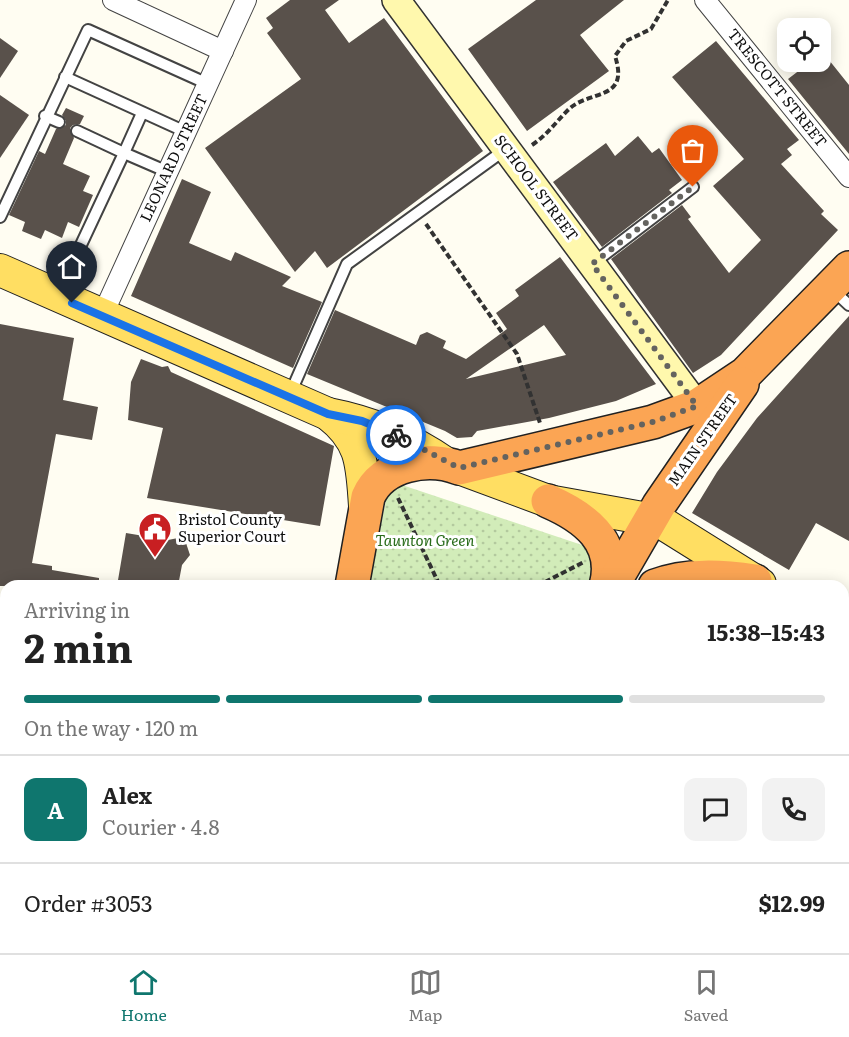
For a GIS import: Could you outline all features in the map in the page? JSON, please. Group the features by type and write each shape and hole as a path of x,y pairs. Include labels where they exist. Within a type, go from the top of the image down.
{"highway":[{"name":"MAIN STREET","path":"452,465 547,447 653,422 697,406 733,384 843,287"},
{"name":"MAIN STREET","path":"650,518 756,363"},
{"path":"679,475 696,435 697,406"},
{"path":"353,580 365,506 375,484 394,470 409,465 452,465"},
{"path":"548,501 582,520 604,543 609,560 607,580"},
{"path":"615,580 650,518"},
{"path":"676,580 701,577 726,580"}],"main road":[{"path":"0,270 57,297 328,414 374,425 452,465 548,501 650,518 667,525 753,580"},
{"path":"328,414 344,427 358,449 365,506"}],"street":[{"path":"113,0 223,51"},
{"name":"LEONARD STREET","path":"102,316 246,0"},
{"name":"SCHOOL STREET","path":"396,0 516,149 592,264 697,406"},
{"name":"TRESCOTT STREET","path":"705,0 849,177"}],"lane":[{"path":"0,217 45,116 88,30 208,84"},
{"path":"65,77 186,132"},
{"path":"57,297 142,113"},
{"path":"45,116 59,122"},
{"path":"77,131 168,172"},
{"path":"289,397 347,264 418,212 516,149"},
{"path":"592,264 693,187"}],"path":[{"path":"516,149 550,132 576,104 606,94 612,89 618,74 615,56 626,41 651,29 668,0"},
{"path":"418,212 518,354 547,447"},
{"path":"397,495 437,580"},
{"path":"549,580 589,559"}],"green space":[{"name":"Taunton Green","path":"402,485 594,549 601,562 590,580 370,580 386,500 391,492"}],"building":[{"path":"290,0 339,0 325,10 349,43 384,18 483,151 327,268 315,251 295,272 205,148 301,79 267,33 273,28 266,18"},
{"path":"536,0 624,0 580,35 609,71 527,131 468,49"},
{"path":"0,38 18,51 0,78"},
{"path":"716,41 799,140 787,149 792,155 781,164 824,211 821,214 838,230 721,355 693,373 611,259 682,205 691,217 688,219 729,273 761,240 713,186 744,159 672,77"},
{"path":"831,62 849,85 849,154 788,79 797,72 831,72"},
{"path":"0,95 29,115 0,158"},
{"path":"66,108 84,116 80,124 70,128 74,138 63,164 90,176 83,191 93,195 79,227 68,222 62,238 45,230 41,239 22,231 25,222 9,215 39,151 45,154 56,129 66,125 62,115"},
{"path":"638,136 652,153 659,148 682,180 669,190 672,193 602,247 553,182 606,143 615,156"},
{"path":"182,179 211,192 189,243 231,261 235,252 291,277 282,286 322,302 293,368 131,296"},
{"path":"560,257 656,384 616,401 549,418 477,431 472,437 457,438 307,374 335,310 416,345 420,335 427,332 446,341 443,348 466,359 507,329 496,313 519,296 515,290","holes":["544,325 566,355 466,379"]},
{"path":"849,316 849,541 816,523 789,570 692,513 717,472 757,418"},
{"path":"0,324 74,338 63,400 98,407 92,440 56,434 32,563 52,566 52,570 99,578 99,580 0,580"},
{"path":"141,359 162,367 168,366 171,372 334,446 320,526 147,498 163,428 128,420 131,382"},
{"name":"Bristol County Superior Court","path":"126,533 168,540 178,538 186,543 190,555 182,565 179,580 118,580"}],"way so far":[{"path":"396,435 445,463 459,468 653,422 697,406 592,264 693,187"}],"place":[{"name":"Bristol County Superior Court","path":"155,558"}],"route":[{"path":"72,303 328,414 362,421 396,435"}]}
